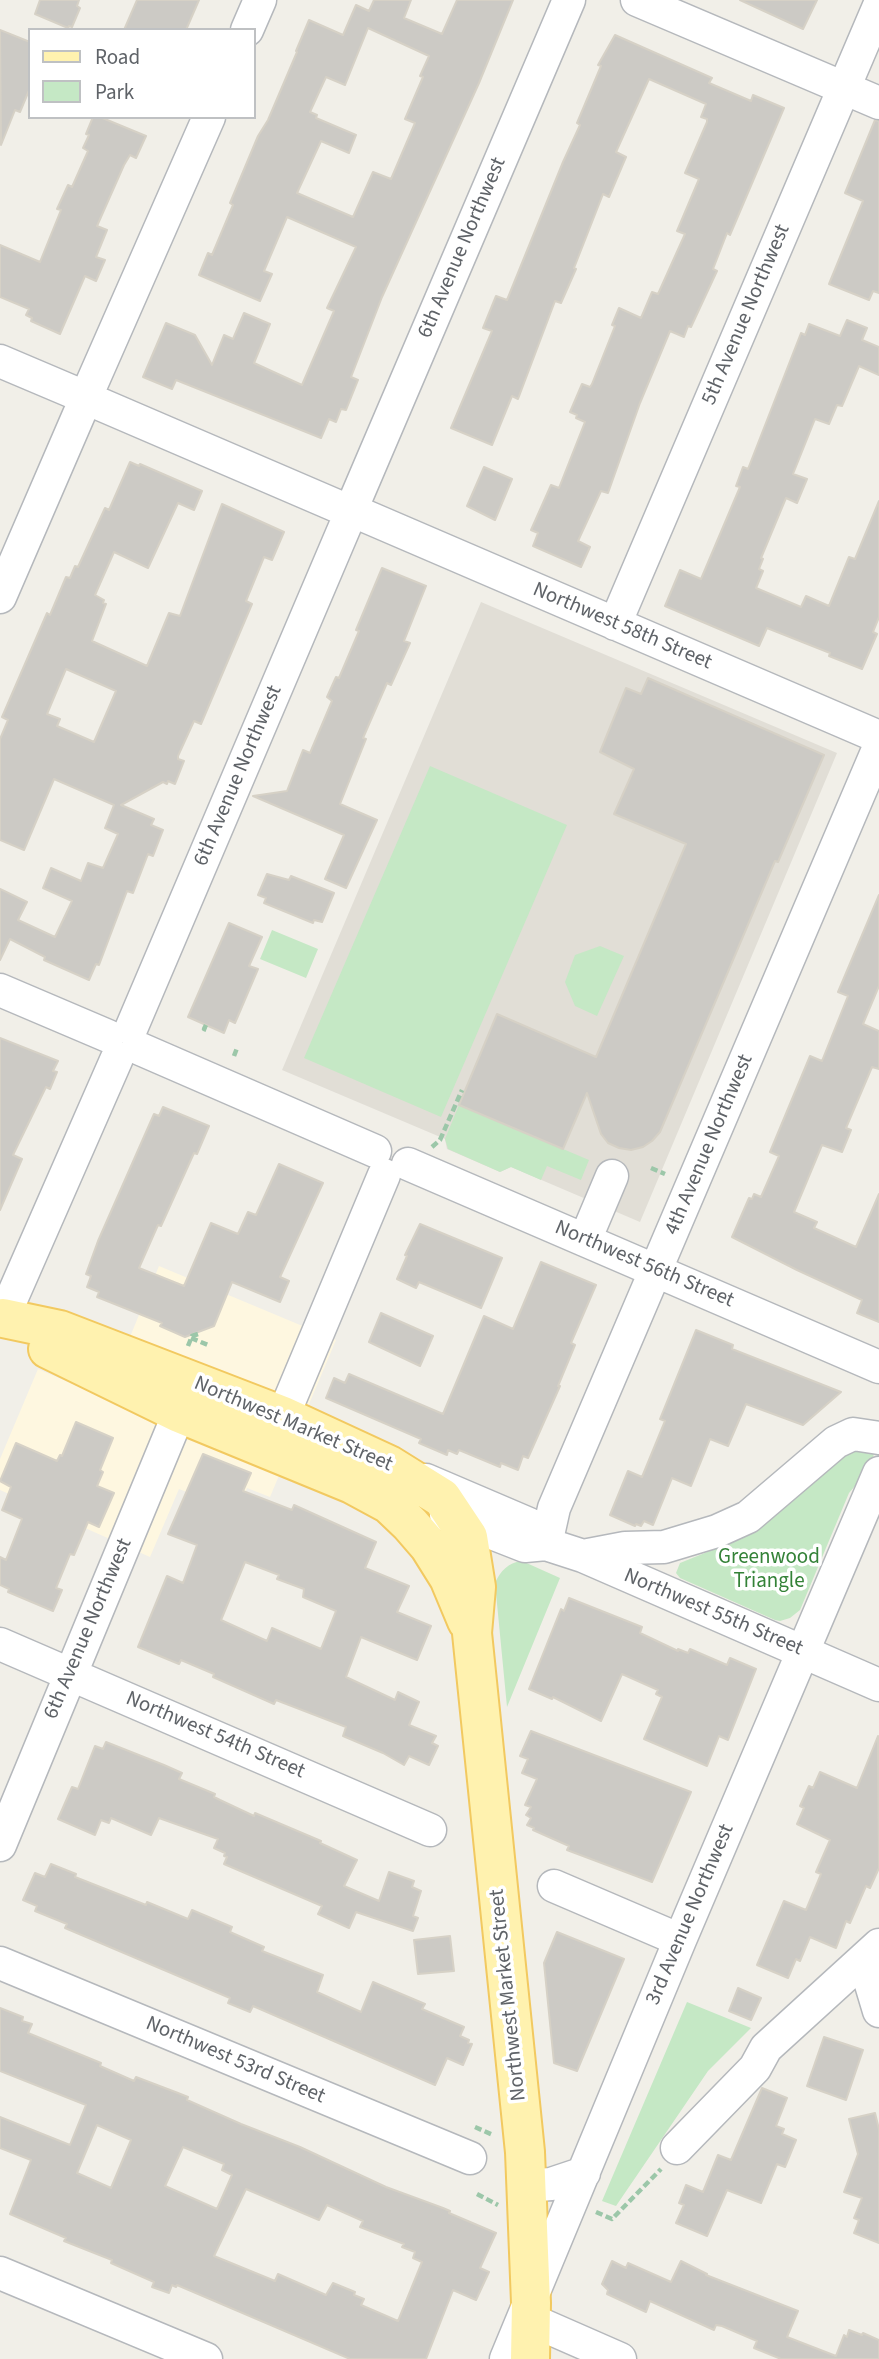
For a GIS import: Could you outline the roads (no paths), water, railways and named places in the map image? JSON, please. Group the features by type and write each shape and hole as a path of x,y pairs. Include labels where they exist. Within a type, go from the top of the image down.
{"main road":[{"name":"Northwest Market Street","path":"1,1318 55,1353 179,1413 352,1483 389,1504 429,1545 449,1578 472,1633"},
{"name":"Northwest Market Street","path":"1,1318 60,1330 283,1416 389,1465 442,1497 468,1537 476,1587 472,1633 524,2139 513,2196 531,2312 530,2359"}],"street":[{"path":"248,28 260,0"},
{"name":"6th Avenue Northwest","path":"1,1318 123,1043 569,0"},
{"path":"637,0 879,103"},
{"name":"5th Avenue Northwest","path":"615,624 879,6"},
{"path":"0,597 208,119"},
{"name":"Northwest 58th Street","path":"0,361 615,624 680,663 879,737"},
{"name":"4th Avenue Northwest","path":"546,1544 554,1508 879,747"},
{"name":"Northwest 56th Street","path":"0,990 389,1163 585,1240 879,1367"},
{"path":"283,1416 389,1163"},
{"path":"585,1240 611,1176"},
{"name":"6th Avenue Northwest","path":"0,1845 179,1413"},
{"path":"583,1556 625,1548 664,1547 717,1531 748,1517 836,1442 853,1434 879,1438"},
{"name":"Northwest 55th Street","path":"389,1465 529,1524 546,1544"},
{"name":"Northwest 55th Street","path":"323,1471 382,1482 456,1518 525,1546 546,1544 583,1556 879,1685"},
{"name":"3rd Avenue Northwest","path":"506,2359 531,2312 584,2173 680,1940 879,1473"},
{"name":"Northwest 54th Street","path":"0,1644 429,1830"},
{"path":"554,1886 680,1940"},
{"path":"871,1953 879,2011"},
{"path":"672,2155 755,2068 766,2048 871,1953"},
{"name":"Northwest 53rd Street","path":"0,1963 470,2158"},
{"path":"513,2196 584,2173"},
{"path":"0,2273 206,2359"},
{"path":"531,2312 620,2359"}],"park label":[{"name":"Greenwood Triangle","path":"769,1570"}]}
